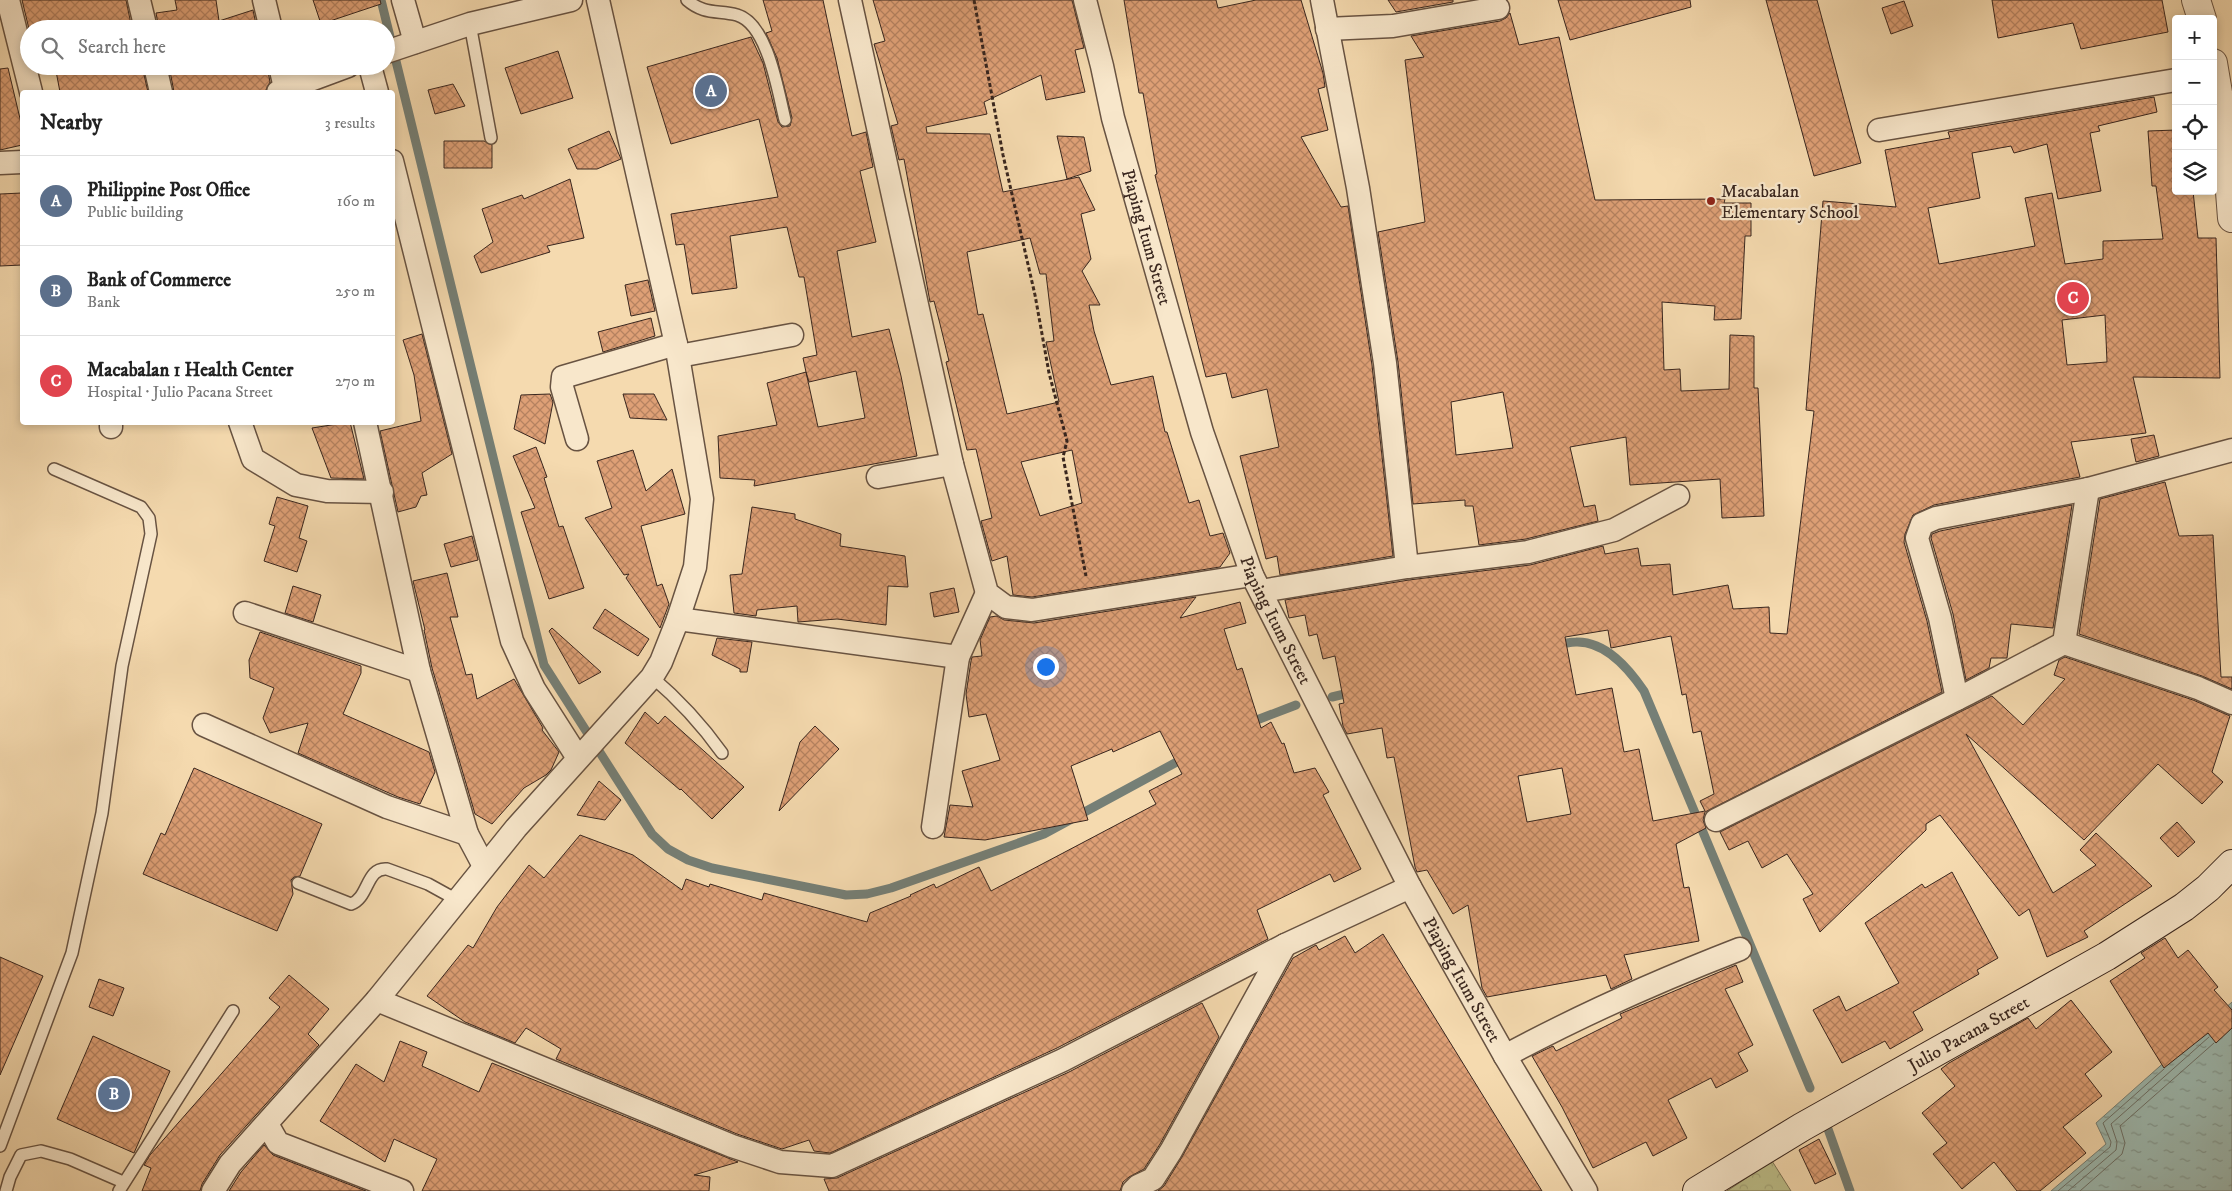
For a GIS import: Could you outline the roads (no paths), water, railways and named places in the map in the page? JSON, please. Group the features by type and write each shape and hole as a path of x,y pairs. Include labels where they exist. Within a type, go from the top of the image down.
{"main road":[{"path":"2196,0 2201,15"},
{"path":"2217,88 2226,140 2232,218"},
{"name":"Julio Pacana Street","path":"1697,1191 1802,1127 2107,956 2184,907 2208,888 2232,864"}],"street":[{"path":"8,0 20,48"},
{"path":"139,0 144,20"},
{"path":"264,0 269,20"},
{"path":"403,0 401,46 541,4 570,0"},
{"path":"213,1191 230,1164 376,1000 484,866 581,754 652,677 661,662 678,620 695,567 702,499 677,350 598,0"},
{"path":"850,0 952,464 986,593 958,657 933,827"},
{"name":"Piaping Itum Street","path":"1086,0 1113,118 1202,432 1257,583 1410,886 1505,1056 1586,1191"},
{"path":"1322,0 1358,188 1385,363 1407,567"},
{"path":"1327,30 1393,26 1498,8"},
{"path":"27,75 30,90"},
{"path":"156,75 160,90"},
{"path":"281,75 283,90"},
{"path":"288,90 326,75"},
{"path":"372,75 376,90"},
{"path":"1880,130 2172,81"},
{"path":"0,163 20,162"},
{"path":"395,175 512,641 534,689 566,741 581,754"},
{"path":"577,439 562,387 563,377 677,350 792,335"},
{"path":"241,425 253,459 296,485 327,491 382,492"},
{"path":"366,425 382,492 419,671 467,834 484,866"},
{"path":"1957,699 1940,618 1917,538 1922,524 1936,518 2088,489 2232,450"},
{"path":"878,477 952,464"},
{"path":"2064,643 2088,489"},
{"path":"986,593 1006,607 1032,610 1091,601 1528,552 1614,530 1678,496"},
{"path":"245,613 419,671"},
{"path":"678,620 958,657"},
{"path":"1716,820 2064,643 2198,688 2232,703"},
{"path":"204,724 387,807 467,834"},
{"path":"376,1000 732,1146 780,1162 832,1166 1063,1060 1285,945 1410,886"},
{"path":"1134,1191 1138,1186 1153,1179 1171,1151 1285,945"},
{"path":"1505,1056 1562,1026 1682,972 1740,949"},
{"path":"267,1124 278,1143 402,1191"}],"lane":[{"path":"687,0 696,8 738,15 751,23 764,42 786,120"},
{"path":"470,24 491,138"},
{"path":"0,1146 72,953 102,812 122,666 151,534 149,518 141,506 54,469"},
{"path":"652,677 670,692 709,735 722,753"},
{"path":"298,883 352,904 360,899 375,872 381,868 428,884 456,900"},
{"path":"6,1191 10,1177 21,1155 41,1151 70,1159 121,1187 233,1011"}],"water":[{"path":"2232,1002 2232,1191 2051,1191 2106,1144 2096,1123"}],"waterway":[{"path":"381,0 386,20"},
{"path":"395,57 544,665 652,834 668,849 688,860 712,868 846,895 867,894 891,888 1044,834 1186,757"},
{"path":"1556,646 1576,642 1587,643 1607,651 1624,666 1644,691 1810,1088"},
{"path":"1332,697 1353,692"},
{"path":"1249,723 1296,705"},
{"path":"1828,1129 1850,1191"}],"place":[{"name":"Philippine Post Office","path":"711,91"},
{"name":"Macabalan Elementary School","path":"1711,201"},
{"name":"Macabalan 1 Health Center","path":"2073,298"},
{"name":"Bank of Commerce","path":"114,1094"}]}
